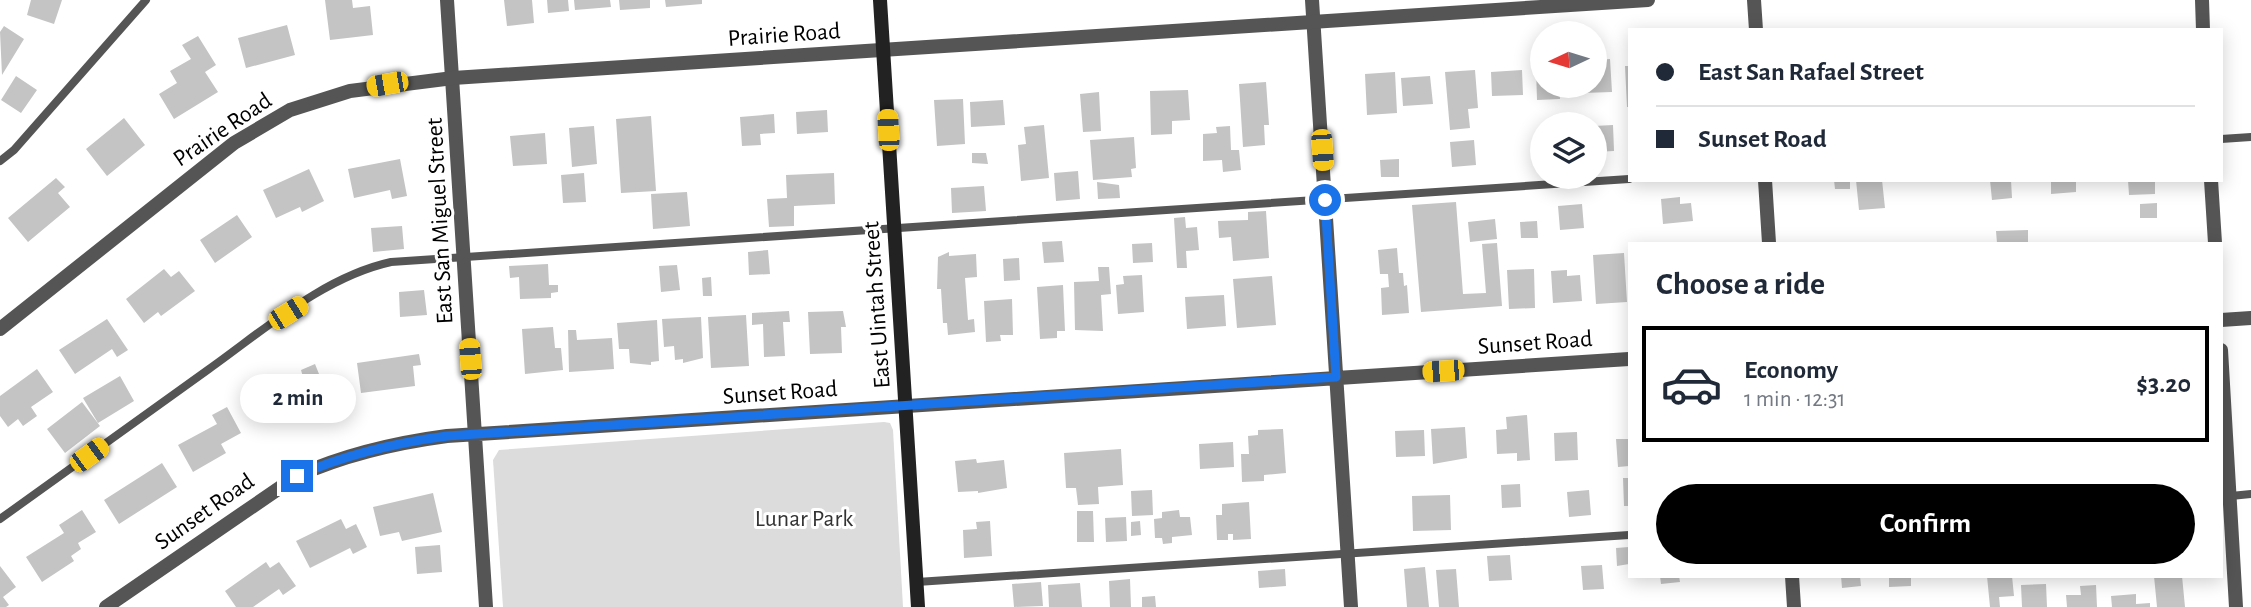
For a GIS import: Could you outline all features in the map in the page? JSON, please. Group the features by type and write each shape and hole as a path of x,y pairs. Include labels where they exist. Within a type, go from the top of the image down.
{"main road":[{"name":"East Uintah Street","path":"880,0 918,607"}],"street":[{"name":"East San Miguel Street","path":"447,0 486,607"},
{"path":"1312,0 1352,607"},
{"name":"Prairie Road","path":"0,329 234,143 290,110 350,91 453,78 1648,0"},
{"path":"1754,0 1756,28"},
{"path":"2202,0 2203,28"},
{"path":"1765,182 1769,242"},
{"path":"2211,182 2215,242"},
{"path":"2223,320 2251,318"},
{"name":"Sunset Road","path":"106,607 297,476 325,463 392,443 447,436 1628,359"},
{"path":"2223,423 2225,496 2236,607"},
{"path":"1792,578 1794,607"}],"lane":[{"path":"0,161 14,150 146,0"},
{"path":"2223,139 2251,137"},
{"path":"0,519 288,313 342,279 365,268 391,262 1628,179"},
{"path":"2225,496 2251,494"},
{"path":"917,582 1628,536"}],"green space":[{"name":"Lunar Park","path":"890,423 893,430 903,607 503,607 493,460 499,450"}],"building":[{"path":"31,0 62,0 54,24 27,15"},
{"path":"325,0 352,0 353,8 370,6 373,35 330,40"},
{"path":"504,0 532,0 534,23 507,26"},
{"path":"547,0 568,0 569,11 548,13"},
{"path":"574,0 610,0 611,7 575,10"},
{"path":"619,0 650,0 650,8 620,10"},
{"path":"665,0 702,0 702,4 666,7"},
{"path":"287,25 295,55 246,68 238,38"},
{"path":"4,26 24,39 2,75 0,32"},
{"path":"198,36 216,65 205,72 218,92 174,119 159,94 177,83 170,71 191,59 182,45"},
{"path":"1607,59 1610,59 1612,92 1607,92"},
{"path":"1625,66 1628,66 1627,107"},
{"path":"1475,70 1478,108 1468,109 1470,128 1450,130 1445,72"},
{"path":"1522,70 1523,95 1492,96 1491,72"},
{"path":"1395,72 1397,113 1367,115 1365,74"},
{"path":"16,76 37,90 21,113 1,100"},
{"path":"1430,76 1433,104 1403,106 1401,78"},
{"path":"1266,82 1269,125 1264,125 1265,145 1243,147 1239,84"},
{"path":"1188,90 1190,120 1172,121 1172,134 1151,135 1150,91"},
{"path":"1099,92 1101,131 1083,132 1080,94"},
{"path":"1537,98 1560,99 1537,100"},
{"path":"963,99 965,144 937,146 934,100"},
{"path":"1003,100 1005,125 971,127 970,102"},
{"path":"827,110 828,132 797,134 796,112"},
{"path":"774,114 775,133 760,134 761,145 742,146 740,117"},
{"path":"651,116 656,191 621,193 616,119"},
{"path":"124,118 145,145 107,176 86,149"},
{"path":"1044,125 1049,178 1021,181 1018,145 1026,144 1024,127"},
{"path":"1607,125 1613,125 1614,151 1607,151"},
{"path":"594,126 597,164 572,167 569,128"},
{"path":"1230,126 1231,150 1239,150 1241,170 1223,172 1222,160 1203,161 1203,134 1217,133 1216,127"},
{"path":"545,133 547,164 513,166 510,136"},
{"path":"1134,137 1136,168 1131,169 1132,177 1093,180 1090,140"},
{"path":"1474,140 1476,165 1452,167 1450,142"},
{"path":"972,153 986,153 988,164 972,163"},
{"path":"400,159 407,196 392,199 390,190 354,198 348,169"},
{"path":"1399,159 1399,177 1381,177 1380,160"},
{"path":"309,169 324,201 302,212 300,207 276,218 263,190"},
{"path":"1078,171 1080,199 1056,201 1054,173"},
{"path":"584,173 586,202 563,203 561,175"},
{"path":"834,173 835,204 794,206 794,226 769,227 767,199 787,198 786,175"},
{"path":"56,178 65,187 58,193 70,207 28,242 8,218"},
{"path":"1097,182 1119,185 1120,198 1098,199"},
{"path":"1834,182 1850,182 1850,189 1835,189"},
{"path":"1856,182 1882,182 1885,208 1859,210"},
{"path":"1990,182 2011,182 2012,198 1992,200"},
{"path":"2051,182 2076,182 2076,192 2051,194"},
{"path":"2128,182 2155,182 2155,194 2129,195"},
{"path":"984,186 986,211 952,213 951,188"},
{"path":"687,192 690,226 653,229 651,194"},
{"path":"1680,197 1680,204 1691,203 1693,221 1663,224 1661,199"},
{"path":"1456,202 1463,294 1486,293 1482,244 1497,243 1502,306 1421,312 1412,205"},
{"path":"2157,203 2157,218 2140,218 2140,204"},
{"path":"1582,204 1584,228 1560,230 1558,206"},
{"path":"1266,211 1269,258 1233,261 1231,237 1219,238 1218,221 1248,220 1248,212"},
{"path":"237,215 252,237 215,263 200,240"},
{"path":"1185,217 1186,228 1197,227 1199,250 1186,251 1187,268 1177,268 1174,218"},
{"path":"1495,219 1497,239 1470,242 1468,222"},
{"path":"1537,221 1538,238 1521,238 1520,222"},
{"path":"402,226 404,249 373,252 371,228"},
{"path":"2028,230 2028,242 1997,242 1996,231"},
{"path":"1062,241 1064,262 1044,263 1042,242"},
{"path":"1152,243 1153,262 1133,263 1132,244"},
{"path":"1397,248 1399,273 1403,273 1404,286 1407,285 1409,313 1382,315 1381,288 1389,287 1388,274 1380,274 1378,250"},
{"path":"768,250 770,274 749,275 748,252"},
{"path":"949,252 949,256 976,254 977,277 965,278 968,320 974,319 975,332 948,335 947,323 943,323 941,289 937,289 938,257"},
{"path":"1624,253 1627,302 1596,304 1593,255"},
{"path":"1019,258 1020,280 1004,281 1003,259"},
{"path":"548,264 549,285 558,285 558,292 551,293 551,298 520,299 519,277 510,278 509,266"},
{"path":"677,265 680,290 661,292 659,266"},
{"path":"1098,267 1109,267 1111,294 1101,295 1103,331 1075,330 1074,282 1099,281"},
{"path":"164,269 171,277 179,271 195,291 161,316 158,312 144,323 126,299"},
{"path":"1534,269 1535,308 1509,309 1507,270"},
{"path":"1567,270 1567,276 1580,275 1582,301 1553,303 1551,271"},
{"path":"1142,275 1144,312 1118,314 1116,285 1124,284 1123,276"},
{"path":"1272,276 1276,325 1237,328 1233,279"},
{"path":"711,277 712,296 703,296 702,278"},
{"path":"1063,285 1065,331 1057,331 1057,338 1040,339 1037,287"},
{"path":"424,290 427,315 400,317 399,292"},
{"path":"1224,295 1226,326 1187,329 1185,297"},
{"path":"1012,299 1013,335 1000,335 1001,341 986,342 984,301"},
{"path":"789,311 790,322 783,322 785,356 764,357 763,324 752,325 752,313"},
{"path":"843,311 846,327 841,327 842,353 810,354 808,312"},
{"path":"746,315 749,366 711,368 708,317"},
{"path":"701,317 703,358 683,363 683,359 675,360 674,346 664,347 662,319"},
{"path":"107,319 128,350 117,357 112,349 75,374 59,350"},
{"path":"657,320 659,361 651,362 651,365 630,363 629,349 619,349 617,323"},
{"path":"553,327 555,348 561,348 563,370 525,374 522,329"},
{"path":"568,330 576,330 577,340 612,338 614,369 569,372"},
{"path":"419,354 421,365 413,366 415,386 361,393 357,363"},
{"path":"315,364 329,399 273,421 262,393 303,377 301,370"},
{"path":"37,369 53,392 31,407 37,416 23,426 18,419 8,427 0,416 0,396"},
{"path":"120,376 134,401 98,423 83,398"},
{"path":"82,402 100,426 65,453 47,429"},
{"path":"227,407 241,433 221,444 226,453 193,472 178,445 217,424 212,415"},
{"path":"1527,415 1530,460 1517,461 1517,453 1497,454 1496,430 1507,429 1506,417"},
{"path":"1465,427 1467,458 1433,464 1431,429"},
{"path":"1283,429 1286,473 1264,475 1264,481 1242,482 1241,454 1249,454 1248,436 1258,435 1258,430"},
{"path":"1424,430 1425,456 1396,457 1395,431"},
{"path":"1577,432 1578,460 1555,461 1554,433"},
{"path":"1616,439 1628,439 1628,466 1618,467"},
{"path":"1233,442 1234,467 1200,469 1199,444"},
{"path":"1121,449 1123,485 1098,487 1099,504 1078,505 1076,488 1066,488 1064,453"},
{"path":"976,459 977,463 1004,460 1007,488 978,493 958,492 955,461"},
{"path":"162,463 177,487 119,524 104,500"},
{"path":"1623,478 1628,478 1628,506 1624,506"},
{"path":"1520,484 1521,507 1502,508 1501,485"},
{"path":"1152,490 1153,515 1132,516 1131,491"},
{"path":"1589,490 1591,515 1569,517 1567,492"},
{"path":"433,493 442,532 402,541 399,532 380,536 373,507"},
{"path":"1450,495 1451,530 1413,531 1412,496"},
{"path":"1249,502 1251,539 1233,540 1233,534 1228,534 1228,540 1217,540 1216,515 1222,515 1222,504"},
{"path":"82,510 96,532 78,543 81,549 71,556 74,561 42,582 26,557 64,533 59,525"},
{"path":"1179,510 1180,517 1190,517 1192,535 1172,537 1172,543 1163,544 1162,538 1155,538 1154,519 1162,518 1162,512"},
{"path":"1077,511 1093,511 1094,542 1077,542"},
{"path":"1126,517 1127,541 1106,542 1105,518"},
{"path":"341,519 346,529 356,524 367,547 353,554 350,548 310,568 296,541"},
{"path":"990,521 992,556 964,558 963,530 977,529 976,522"},
{"path":"1140,521 1141,535 1131,536 1131,522"},
{"path":"440,545 442,572 417,574 415,547"},
{"path":"1628,547 1628,564 1617,566 1616,548"},
{"path":"1510,555 1512,580 1489,581 1487,556"},
{"path":"266,562 270,568 279,562 296,586 283,595 279,589 253,607 236,607 225,591"},
{"path":"1602,565 1604,589 1583,590 1581,566"},
{"path":"0,566 16,587 3,597 9,605 6,607 0,607"},
{"path":"1425,567 1429,607 1407,607 1404,569"},
{"path":"1285,569 1286,586 1259,588 1258,571"},
{"path":"1456,569 1459,607 1439,607 1436,570"},
{"path":"1660,578 1679,578 1680,582 1661,584"},
{"path":"1841,578 1860,578 1861,586 1842,588"},
{"path":"1889,578 1911,578 1911,586 1889,587"},
{"path":"1987,578 2012,578 2014,596 1999,597 2000,607 1990,607"},
{"path":"2154,578 2182,578 2185,607 2157,607"},
{"path":"1130,579 1131,607 1110,607 1109,581"},
{"path":"1041,582 1043,606 1014,607 1012,584"},
{"path":"1080,583 1082,607 1049,607 1048,585"},
{"path":"2046,584 2047,607 2022,607 2021,585"},
{"path":"2096,585 2097,607 2067,607 2066,595 2081,595 2080,586"},
{"path":"2136,594 2136,604 2150,603 2150,607 2112,607 2111,596"},
{"path":"1155,596 1156,607 1142,607 1142,597"}],"route":[{"path":"297,476 325,463 392,443 447,436 1336,377 1325,200"}]}
